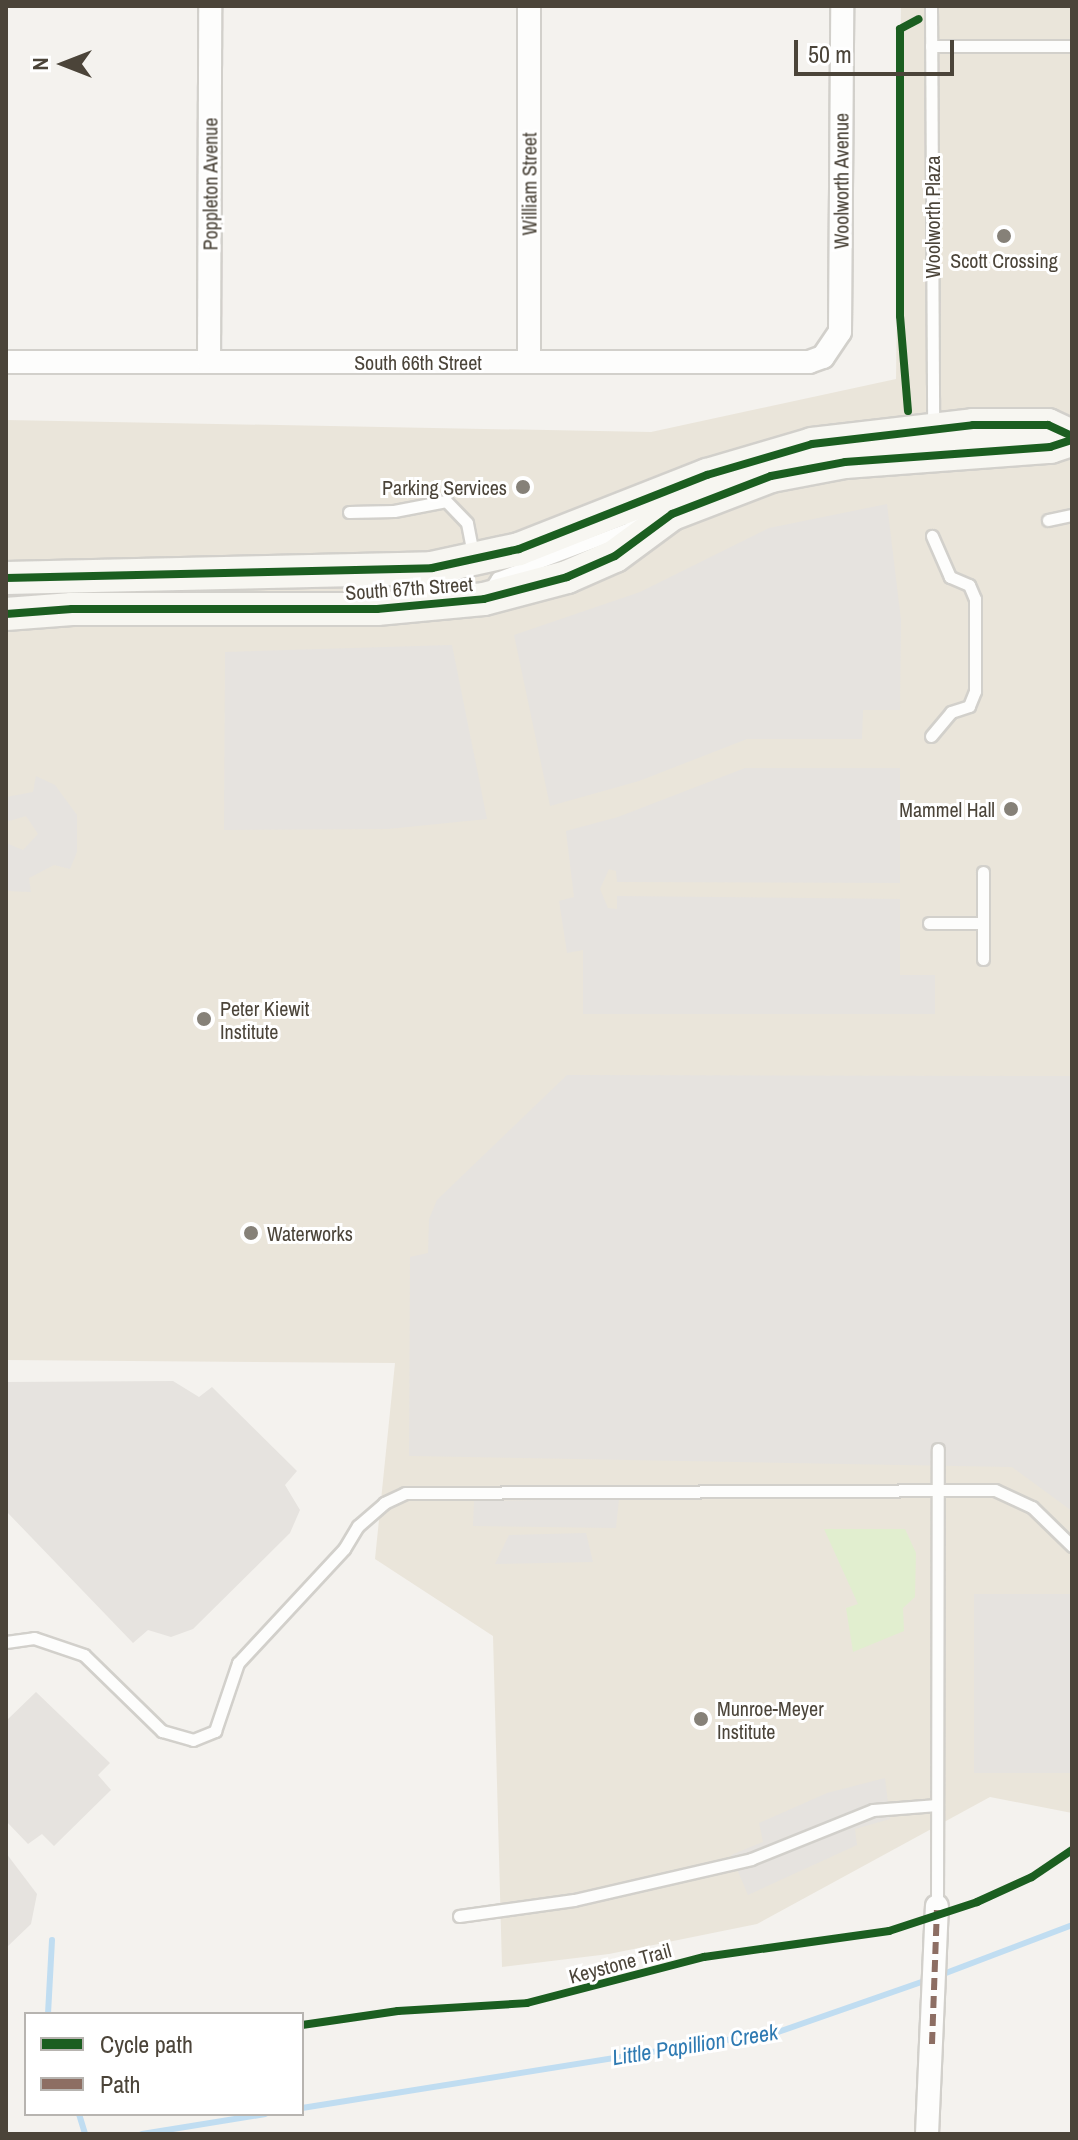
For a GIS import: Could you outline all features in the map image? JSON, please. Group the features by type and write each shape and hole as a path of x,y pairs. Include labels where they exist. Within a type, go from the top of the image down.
{"main road":[{"name":"South 67th Street","path":"6,578 343,572 473,560 519,549 717,472 812,444 933,427 1048,425 1072,438"},
{"name":"South 67th Street","path":"6,614 377,609 484,599 603,561 672,514 771,476 845,462 1050,447 1072,438"},
{"path":"6,598 61,575"}],"street":[{"name":"Poppleton Avenue","path":"209,362 210,6"},
{"name":"William Street","path":"529,6 529,362"},
{"name":"Woolworth Avenue","path":"828,353 840,332 842,6"},
{"name":"South 66th Street","path":"6,362 809,362 828,353"},
{"path":"927,2134 937,1906"}],"lane":[{"name":"Woolworth Plaza","path":"931,6 933,427"},
{"path":"931,46 1072,46"},
{"path":"202,610 237,601 433,589 473,560 467,523 446,501 394,511 349,512"},
{"path":"484,599 497,578 629,528 644,502"},
{"path":"1048,520 1072,515"},
{"path":"931,736 951,712 969,706 975,691 975,599 969,585 950,577 932,536"},
{"path":"983,872 983,959"},
{"path":"929,923 983,923"},
{"path":"937,1906 938,1449"},
{"path":"6,1642 34,1638 84,1655 162,1731 193,1740 215,1731 238,1663 344,1549 358,1526 384,1503 405,1493 995,1490 1015,1497 1072,1546"},
{"path":"459,1916 574,1900 751,1859 873,1810 937,1805"}],"shaded area":[{"path":"901,6 1072,6 1072,1813 990,1797 757,1924 609,1954 502,1967 493,1636 375,1559 395,1363 6,1360 6,420 651,432 896,379"},
{"path":"887,504 901,620 900,710 863,710 862,739 747,739 639,781 550,806 514,635 640,592 769,528"},
{"path":"452,645 487,819 388,829 224,830 225,652"},
{"path":"745,768 900,768 900,883 617,882 616,871 609,869 600,889 608,908 617,909 617,896 900,899 900,975 935,975 935,1014 583,1014 583,950 567,953 559,901 574,897 566,831 618,817"},
{"path":"36,776 55,785 77,815 77,852 70,869 54,865 29,878 31,892 6,891 6,843 23,850 38,834 26,816 6,822 6,797 33,792"},
{"path":"567,1075 1072,1076 1072,1511 1012,1467 409,1456 410,1257 428,1253 429,1219 437,1200"},
{"path":"173,1381 199,1397 212,1387 297,1471 285,1485 300,1510 290,1533 193,1629 171,1637 148,1630 133,1643 6,1511 6,1382"},
{"path":"619,1499 616,1528 473,1526 474,1501"},
{"path":"586,1533 593,1562 495,1564 509,1535"},
{"path":"974,1594 1072,1594 1072,1773 974,1773"},
{"path":"36,1692 110,1763 98,1775 111,1790 54,1846 42,1834 28,1844 6,1821 6,1721"},
{"path":"885,1778 890,1819 855,1829 857,1845 748,1895 731,1855 763,1842 759,1823 827,1793"},
{"path":"6,1853 37,1894 31,1924 6,1948"}],"green space":[{"path":"824,1529 905,1529 916,1553 915,1597 903,1608 904,1631 853,1652 846,1608 858,1604"}],"waterway":[{"name":"Little Papillion Creek","path":"938,1976 1072,1925"},
{"path":"48,2012 52,1940"},
{"name":"Little Papillion Creek","path":"304,2108 778,2032 927,1980"},
{"path":"80,2116 85,2134"},
{"name":"Little Papillion Creek","path":"142,2134 253,2116"}],"marked path":[{"path":"932,2044 937,1910"}],"cycle path":[{"path":"908,411 900,316 900,29 919,19"},
{"path":"6,578 432,568 519,549 707,475 812,444 973,425 1048,425 1072,436"},
{"path":"6,614 72,609 377,609 484,599 567,577 615,556 672,514 771,476 845,462 1050,447 1072,440"},
{"name":"Keystone Trail","path":"304,2025 398,2011 527,2003 704,1957 889,1931 977,1902 1032,1877 1072,1850"}],"place":[{"name":"Scott Crossing","path":"1004,236"},
{"name":"Parking Services","path":"523,487"},
{"name":"Mammel Hall","path":"1011,809"},
{"name":"Peter Kiewit Institute","path":"204,1019"},
{"name":"Waterworks","path":"251,1233"},
{"name":"Munroe-Meyer Institute","path":"701,1719"}]}
